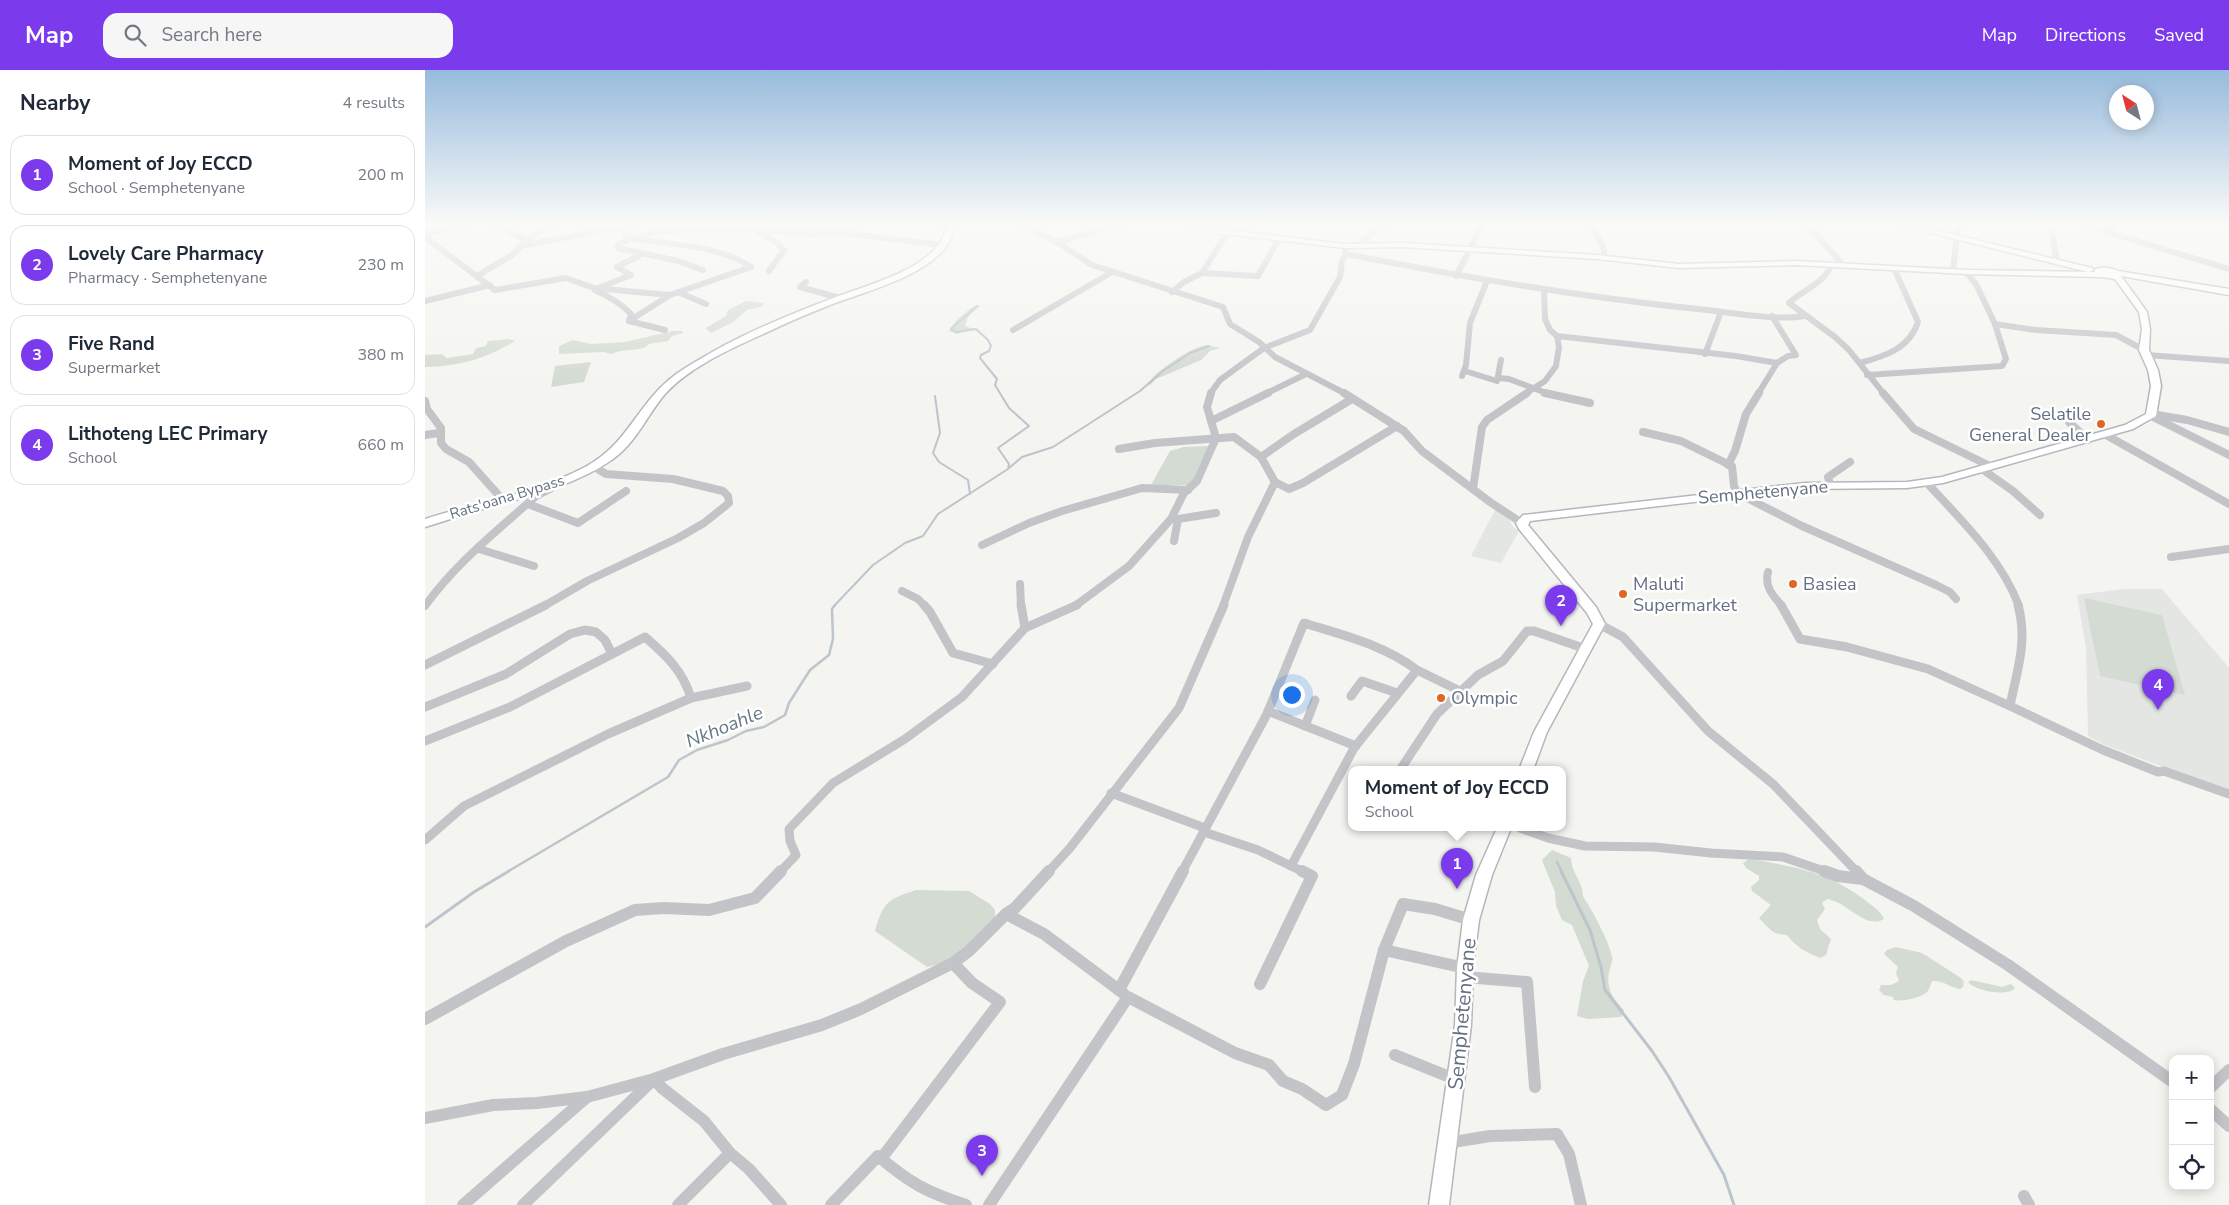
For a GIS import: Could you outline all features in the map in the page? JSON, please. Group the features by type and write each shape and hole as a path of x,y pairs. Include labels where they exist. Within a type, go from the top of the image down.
{"main road":[{"name":"Rats'oana Bypass","path":"425,523 551,485 593,466 611,455 669,384 693,366 753,335 840,298 899,277"},
{"path":"2115,277 2140,278 2229,292"},
{"path":"2115,277 2119,278 2143,312 2146,329 2146,352 2153,370 2156,386 2151,415"},
{"name":"Semphetenyane","path":"1522,522 1527,518 1739,492 1830,485 1889,486 1927,483 1952,478 2105,435 2151,415"},
{"path":"1522,522 1523,526 1545,550 1562,574 1596,614 1599,624 1587,649 1543,723 1527,766"},
{"name":"Semphetenyane","path":"1439,1205 1457,1080 1471,920 1484,875 1503,831"}],"street":[{"path":"479,277 495,290 566,278 596,288 670,295"},
{"path":"596,288 626,277"},
{"path":"629,320 670,295 722,277"},
{"path":"1013,330 1104,277"},
{"path":"1127,277 1223,308 1230,324 1259,342 1275,357 1336,388 1397,426 1422,452 1490,502 1522,522"},
{"path":"1172,292 1184,282 1194,277"},
{"path":"425,1019 566,941 635,910 663,908 709,910 755,898 796,855 790,841 789,829 833,783 905,739 961,697 1025,628 1076,606 1101,588 1129,566 1175,519 1188,490 1197,481 1215,438 1207,407 1210,394 1221,380 1264,348 1310,330 1340,277"},
{"path":"1462,277 1721,312 1772,316 1804,316"},
{"path":"1825,277 1789,303 1804,316 1835,337 1860,363 1867,376 1914,428 1986,468 2040,516"},
{"path":"1860,363 1899,350 1917,326 1918,322 1898,277"},
{"path":"1867,376 2002,366 2006,359 1995,324 1976,284 1970,277"},
{"path":"1487,281 1484,294 1473,316 1469,332 1469,352 1464,374 1497,381 1499,378 1535,388 1548,394 1589,403"},
{"path":"806,282 800,287 840,298"},
{"path":"425,301 491,285"},
{"path":"596,288 627,309 631,314 629,320"},
{"path":"1544,288 1545,319 1550,330 1557,336 1736,356 1777,363"},
{"path":"678,292 706,304"},
{"path":"1705,354 1721,312"},
{"path":"1728,465 1735,451 1746,414 1777,363 1789,356 1796,355 1772,316"},
{"path":"629,320 665,330"},
{"path":"1995,324 2036,330 2116,335 2124,337 2146,352 2229,361"},
{"path":"1473,489 1482,427 1487,420 1535,388 1552,374 1559,347 1557,336"},
{"path":"1499,378 1501,360"},
{"path":"1211,421 1306,374"},
{"path":"1261,457 1293,434 1352,399"},
{"path":"425,401 429,418 441,428 439,433 441,443 446,449 469,462 502,499"},
{"path":"2151,415 2187,420 2229,432"},
{"path":"2151,415 2229,455"},
{"path":"2069,422 2088,440"},
{"path":"1119,449 1155,443 1234,437 1261,457 1275,482 1289,490 1338,464 1360,447 1397,426"},
{"path":"1643,432 1681,441 1732,466 1734,486 1743,496 1802,526 1929,581 1950,592 1956,599"},
{"path":"425,435 439,433"},
{"path":"2105,435 2229,504"},
{"path":"1830,485 1828,477 1850,462"},
{"path":"425,665 540,609 587,581 678,538 704,523 729,503 728,496 723,491 673,479 606,474 593,466"},
{"path":"425,1118 493,1106 537,1103 587,1096 654,1079 723,1054 822,1025 861,1009 953,963 969,951 1006,914 1015,908 1070,848 1179,708 1219,618 1248,537 1275,482"},
{"path":"1927,483 1983,547 2007,582 2020,613 2023,632 2009,706"},
{"path":"425,606 436,588 537,496 550,489 551,485"},
{"path":"982,545 1062,511 1142,488 1188,490"},
{"path":"529,504 578,523 626,491"},
{"path":"1175,519 1216,513"},
{"path":"1174,541 1175,519"},
{"path":"479,549 534,566"},
{"path":"2171,557 2229,549"},
{"path":"1768,572 1766,579 1769,587 1800,639 1847,647 1929,669 2103,750 2158,772 2164,771 2229,794"},
{"path":"1020,584 1022,595 1021,618 1025,628"},
{"path":"901,591 918,599 930,612 953,652 993,664"},
{"path":"989,1205 1124,994 1204,830 1268,711 1304,623 1374,647 1409,662 1417,670 1460,691"},
{"path":"1599,624 1623,637 1708,731 1773,784 1863,878 1914,906 2008,965 2169,1079"},
{"path":"425,707 506,674 570,634 581,630 590,629 599,634 612,654"},
{"path":"1403,766 1437,714 1478,675 1503,661 1527,631 1534,631 1587,649"},
{"path":"425,741 510,707 645,636 680,669 688,684 691,698"},
{"path":"1291,866 1356,746 1417,670"},
{"path":"1351,696 1362,681 1397,693"},
{"path":"425,840 435,833 453,814 486,794 608,734 691,698 747,686"},
{"path":"1305,726 1315,700"},
{"path":"1268,711 1356,746"},
{"path":"1111,793 1258,850 1312,876 1260,984"},
{"path":"1528,831 1548,838 1585,846 1654,847 1711,853 1783,856 1838,876 1863,878"},
{"path":"1006,914 1044,934 1124,994 1235,1052 1269,1065 1283,1081 1302,1089 1326,1105 1342,1095 1354,1064 1384,950 1403,904 1435,909 1471,920"},
{"path":"1384,950 1465,973 1527,982 1535,1087"},
{"path":"881,1159 1000,1002 973,983 953,963"},
{"path":"1395,1055 1457,1080"},
{"path":"2214,1084 2229,1070"},
{"path":"654,1079 662,1088 705,1121 730,1154 749,1169 781,1205"},
{"path":"523,1205 654,1079"},
{"path":"463,1205 587,1096"},
{"path":"2214,1113 2229,1126"},
{"path":"1447,1143 1490,1136 1557,1134 1569,1154 1581,1205"},
{"path":"678,1205 730,1154"},
{"path":"831,1205 878,1156 905,1179 932,1194 966,1205"}],"shaded area":[{"path":"746,301 763,303 763,306 747,310 733,322 711,333 706,328 726,316 728,310"},
{"path":"977,305 980,306 968,317 965,326 974,329 957,334 949,331 961,316"},
{"path":"673,331 682,331 683,333 672,336 668,341 649,344 642,348 612,354 604,352 559,354 559,346 573,340 591,344 625,342"},
{"path":"509,339 515,341 482,357 461,363 425,367 425,355 442,354 447,358 473,354 476,348 486,346 488,341"},
{"path":"1207,345 1220,348 1210,351 1201,360 1156,379 1150,385 1148,384 1174,360 1192,350"},
{"path":"591,362 584,382 551,387 555,366"},
{"path":"1209,446 1191,485 1151,485 1170,451 1184,447"},
{"path":"1495,510 1508,517 1513,527 1519,531 1501,563 1471,556"},
{"path":"2124,589 2162,589 2229,668 2229,792 2105,745 2088,736 2086,648 2077,595"},
{"path":"2084,598 2162,615 2185,695 2100,676"},
{"path":"1552,850 1571,858 1573,868 1582,887 1583,897 1608,944 1612,959 1608,978 1609,984 1614,998 1624,1010 1621,1017 1588,1019 1577,1016 1583,981 1589,966 1572,925 1562,920 1556,906 1555,892 1542,860"},
{"path":"1749,859 1796,868 1838,883 1865,900 1884,919 1870,921 1835,901 1827,899 1822,903 1825,909 1817,920 1820,929 1831,939 1827,954 1821,958 1811,954 1798,946 1787,935 1778,934 1771,930 1759,918 1771,905 1752,891 1751,887 1759,880 1759,876 1746,868 1743,863"},
{"path":"916,890 969,891 990,904 995,910 995,918 982,935 947,962 927,967 875,931 881,914 888,903 899,896"},
{"path":"1896,947 1922,953 1961,978 1964,982 1963,987 1960,989 1932,981 1927,992 1916,998 1894,1000 1893,997 1884,995 1879,990 1881,985 1891,985 1899,981 1896,973 1898,967 1884,954 1887,950"},
{"path":"1971,980 2002,987 2011,984 2015,988 2006,992 1991,992 1972,985 1968,982"}],"waterway":[{"name":"Nkhoahle","path":"970,493 1008,469 1009,464 998,448 1029,426 1009,408 995,385 997,379 980,358 981,355 989,351 991,346 988,340 976,329 956,332 951,329 977,306"},
{"path":"1009,468 1022,457 1053,447 1140,391 1163,371 1190,353 1209,346"},
{"path":"935,396 940,433 933,453 939,462 968,480 970,493"},
{"name":"Nkhoahle","path":"834,606 873,565 905,543 923,536 938,514 970,493"},
{"name":"Nkhoahle","path":"507,872 668,777 679,760 697,750 728,740 746,731 764,727 785,715 789,703 810,670 829,655 833,639 832,609 835,605"},
{"path":"1557,862 1562,872"},
{"name":"Nkhoahle","path":"425,927 474,892 509,871"},
{"path":"1561,871 1590,930 1601,967 1605,990 1652,1051 1669,1077 1724,1175 1734,1205"}],"place":[{"name":"Selatile General Dealer","path":"2101,424"},
{"name":"Basiea","path":"1793,584"},
{"name":"Maluti Supermarket","path":"1623,594"},
{"name":"Lovely Care Pharmacy","path":"1561,626"},
{"name":"Olympic","path":"1441,698"},
{"name":"Lithoteng LEC Primary","path":"2158,710"},
{"name":"Moment of Joy ECCD","path":"1457,889"},
{"name":"Five Rand","path":"982,1176"}]}
